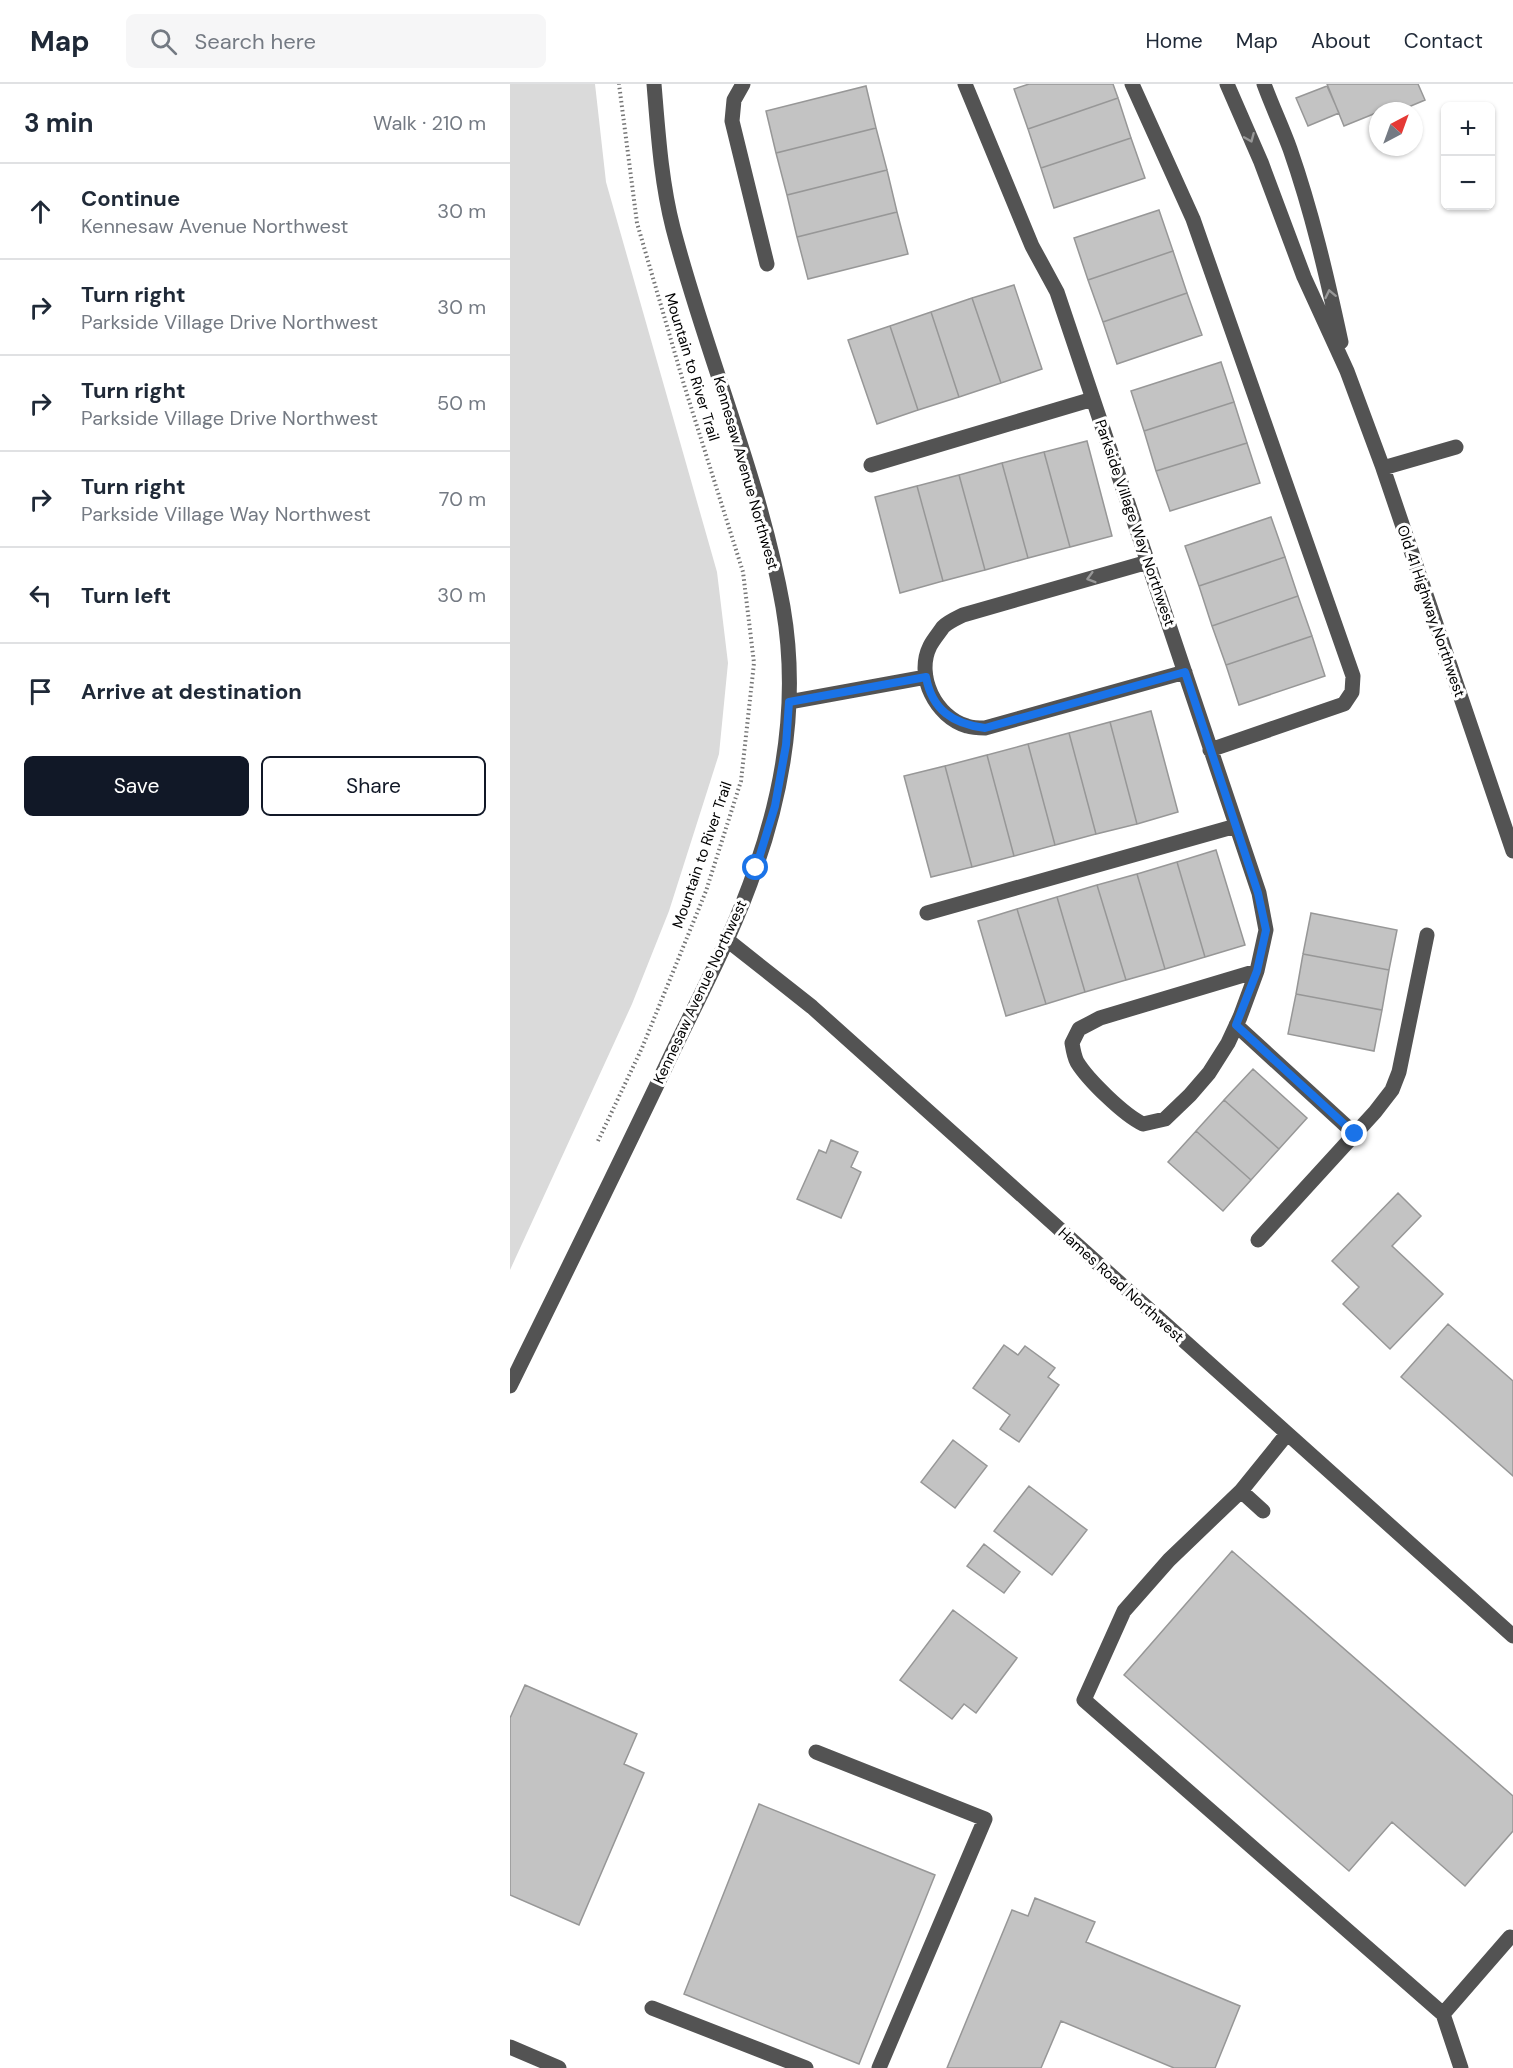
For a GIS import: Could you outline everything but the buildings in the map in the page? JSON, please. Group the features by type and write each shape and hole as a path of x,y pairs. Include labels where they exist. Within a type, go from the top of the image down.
{"street":[{"name":"Kennesaw Avenue Northwest","path":"510,1386 636,1130 726,939 756,868 775,806 786,745 789,651 783,607 765,527 673,226 663,173 654,84"},
{"path":"743,84 734,100 732,121 767,264"},
{"name":"Parkside Village Way Northwest","path":"965,84 1032,246 1057,292 1258,893 1266,930 1257,971 1228,1043 1209,1073 1165,1119 1143,1125 1131,1119 1094,1082 1076,1060 1072,1043 1080,1029 1100,1018 1257,971"},
{"path":"1132,84 1193,219 1353,676 1352,692 1344,704 1210,750"},
{"name":"Old 41 Highway Northwest","path":"1227,84 1261,162 1304,277 1347,371 1383,468 1513,851"},
{"name":"Old 41 Highway Northwest","path":"1264,84 1290,148 1309,207 1325,266 1347,371"},
{"path":"871,465 1093,399"},
{"path":"1383,468 1456,447"},
{"path":"1148,562 963,615 945,626 930,647 925,663 928,687 938,706 949,716 966,726 985,728 1185,672"},
{"path":"789,702 926,677"},
{"path":"927,913 1236,826"},
{"path":"1258,1240 1388,1097 1396,1081 1427,935"},
{"name":"Hames Road Northwest","path":"726,939 813,1007 1513,1636"},
{"path":"1236,1025 1355,1134"},
{"path":"1287,1434 1241,1491 1170,1560 1124,1611 1084,1700 1443,2014 1461,2068"},
{"path":"1241,1491 1263,1511"},
{"path":"816,1752 985,1819 879,2068"},
{"path":"1443,2014 1510,1937"},
{"path":"652,2008 806,2068"},
{"path":"510,2047 559,2068"}],"path":[{"name":"Mountain to River Trail","path":"597,1144 642,1048 706,891 741,781 754,663 743,572 685,388 637,223 619,84"}],"shaded area":[{"path":"510,84 595,84 606,182 717,572 728,663 719,754 669,911 632,1004 510,1270"}],"route":[{"path":"756,868 775,806 786,745 789,702 926,677 928,687 938,706 949,716 966,726 985,728 1185,672 1258,893 1266,930 1257,971 1236,1025 1355,1134"}]}
